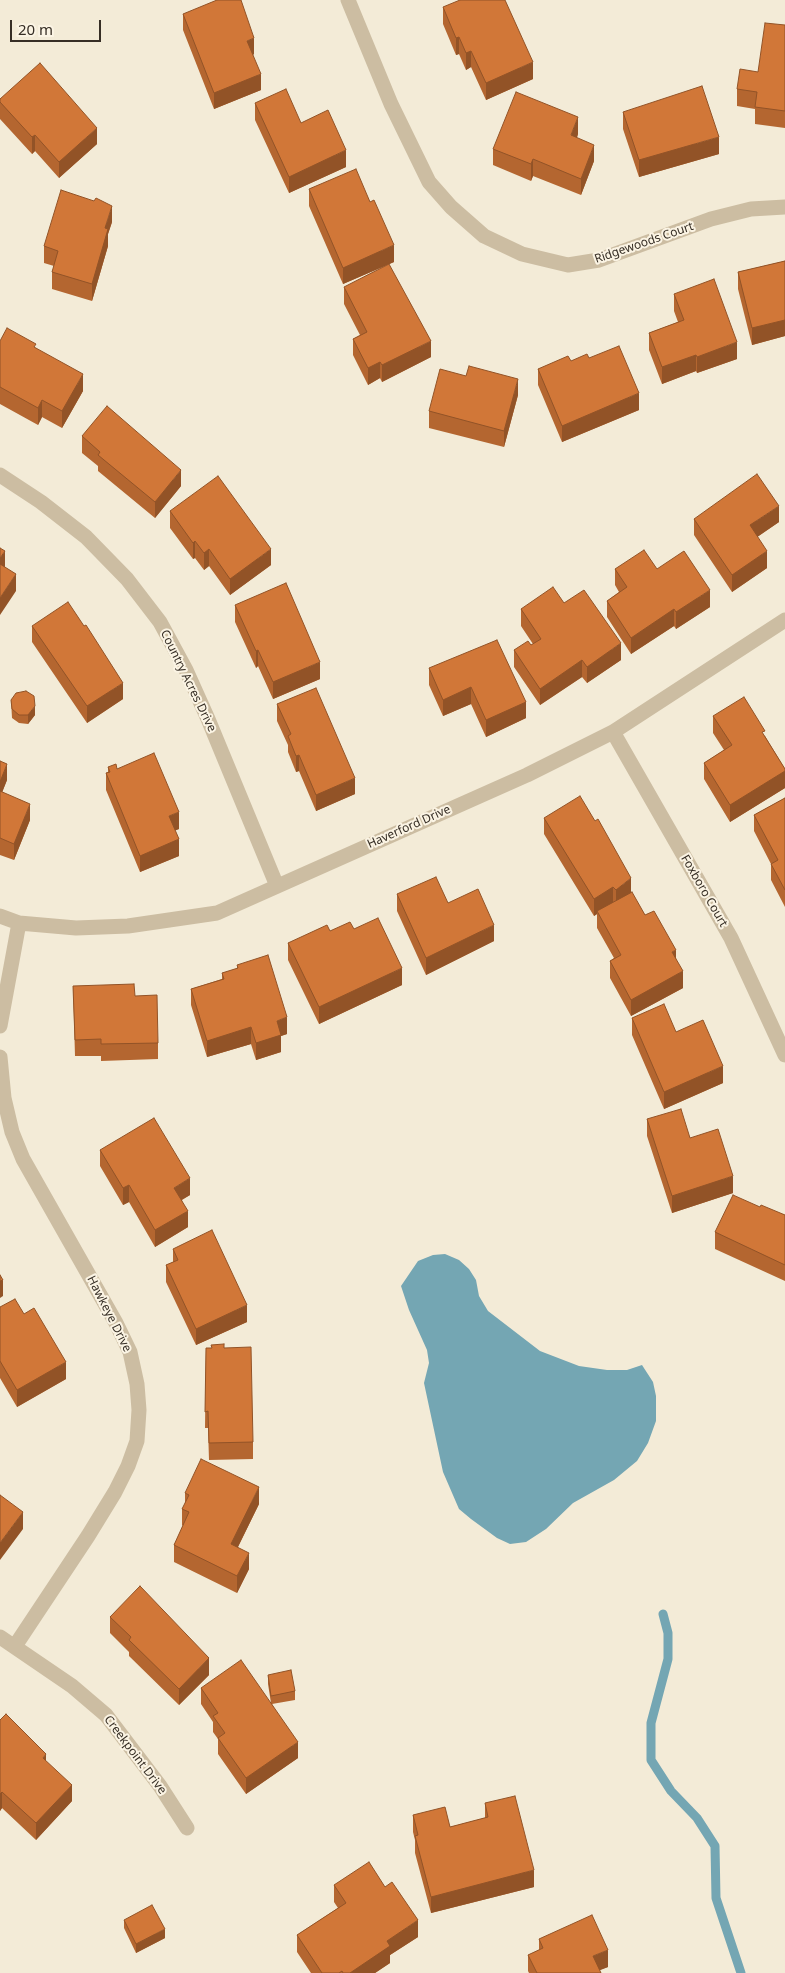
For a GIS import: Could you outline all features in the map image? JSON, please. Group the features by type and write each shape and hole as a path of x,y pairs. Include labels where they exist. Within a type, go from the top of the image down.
{"street":[{"name":"Ridgewoods Court","path":"348,0 391,104 429,182 451,207 484,236 522,254 568,265 599,260 711,219 751,209 785,207"},
{"name":"Country Acres Drive","path":"0,475 86,536 127,579 160,622 186,670 208,719 278,886"},
{"name":"Haverford Drive","path":"0,916 18,923 76,928 128,926 217,913 526,775 613,732 785,620"},
{"name":"Foxboro Court","path":"613,732 731,938 785,1055"},
{"path":"0,1026 18,923"},
{"name":"Hawkeye Drive","path":"0,1057 4,1098 12,1132 23,1159 116,1323 130,1352 137,1384 139,1410 137,1441 119,1484 88,1536 15,1646"},
{"name":"Creekpoint Drive","path":"0,1637 72,1686 106,1715 160,1786 187,1828"}],"water":[{"path":"445,1254 459,1260 469,1269 476,1280 479,1296 488,1311 540,1351 579,1366 607,1370 627,1370 642,1365 653,1382 656,1396 656,1421 648,1443 637,1461 614,1480 573,1503 546,1529 526,1542 510,1544 497,1538 459,1509 443,1472 424,1383 429,1363 427,1350 409,1310 401,1286 418,1261 433,1255"}],"building":[{"path":"217,0 241,0 254,38 247,41 261,74 214,93 183,14"},
{"path":"460,0 505,0 533,62 486,83 471,51 466,53 459,37 456,38 443,7"},
{"path":"765,23 785,25 785,111 755,107 757,92 737,89 740,69 758,72"},
{"path":"40,63 97,128 59,162 35,135 32,137 0,102 0,99"},
{"path":"702,86 719,137 639,160 623,112"},
{"path":"286,89 301,123 328,110 346,150 289,177 255,103"},
{"path":"516,92 578,117 571,135 594,145 581,179 533,159 531,164 493,149"},
{"path":"356,169 370,202 374,200 394,245 343,268 309,189"},
{"path":"61,190 94,201 96,198 112,206 105,228 108,229 92,284 52,272 58,251 44,246"},
{"path":"785,261 785,320 752,328 738,272"},
{"path":"389,264 431,341 382,365 380,362 368,368 353,339 367,332 344,287"},
{"path":"714,279 737,342 697,357 696,355 662,367 649,333 684,320 674,294"},
{"path":"7,328 36,344 34,347 83,374 62,411 42,400 38,408 0,387 0,341"},
{"path":"619,346 639,393 562,426 538,369 568,356 571,361 587,354 589,358"},
{"path":"469,366 518,379 504,431 429,411 440,369 466,376"},
{"path":"107,406 181,470 155,502 98,455 100,452 82,436"},
{"path":"757,474 779,506 750,525 767,551 732,575 694,519"},
{"path":"218,476 271,549 230,579 209,549 204,553 195,541 193,543 170,511"},
{"path":"0,548 5,551 0,558"},
{"path":"644,550 657,569 684,551 710,590 676,612 674,609 631,638 607,601 627,587 615,569"},
{"path":"0,564 16,574 0,598"},
{"path":"286,583 320,662 273,682 258,650 256,651 235,605"},
{"path":"553,587 564,603 584,590 621,643 587,667 582,660 540,689 514,650 528,641 531,645 541,639 521,609"},
{"path":"68,602 84,626 86,625 123,683 87,706 32,626"},
{"path":"497,640 526,702 486,720 471,687 443,700 429,668"},
{"path":"316,688 355,778 316,795 299,755 296,756 288,736 291,734 277,704"},
{"path":"26,691 34,696 35,706 28,715 19,715 12,709 11,700 16,693"},
{"path":"744,697 765,731 762,732 785,771 730,805 704,763 732,745 713,716"},
{"path":"154,753 179,812 169,816 179,839 140,856 106,773 110,772 108,767 116,764 117,769"},
{"path":"0,761 7,764 0,782"},
{"path":"0,791 30,804 14,844 0,838"},
{"path":"580,796 595,821 598,819 631,878 616,890 613,887 594,899 544,818"},
{"path":"785,798 785,890 771,864 778,860 754,815"},
{"path":"436,877 448,903 478,889 494,925 426,958 397,894"},
{"path":"632,892 645,915 654,911 676,950 672,952 683,971 631,1000 610,961 621,955 597,911"},
{"path":"378,918 402,968 319,1007 288,943 327,925 330,931 350,922 354,929"},
{"path":"268,955 287,1017 277,1021 281,1035 256,1043 251,1027 207,1041 191,989 224,979 222,973 238,968 237,965"},
{"path":"134,984 135,996 157,995 158,1043 101,1044 101,1039 75,1040 73,986"},
{"path":"664,1004 676,1032 703,1020 723,1066 664,1092 632,1018"},
{"path":"681,1109 690,1138 718,1129 733,1176 672,1196 647,1119"},
{"path":"154,1118 190,1178 174,1188 188,1211 155,1230 129,1185 123,1188 100,1150"},
{"path":"733,1195 760,1207 761,1205 785,1215 785,1265 715,1232"},
{"path":"212,1230 247,1305 196,1329 166,1265 178,1260 173,1249"},
{"path":"15,1299 24,1314 34,1308 66,1362 17,1390 0,1361 0,1307"},
{"path":"224,1344 224,1348 251,1347 253,1442 209,1443 208,1411 205,1412 206,1348 212,1348 211,1345"},
{"path":"201,1459 259,1487 231,1544 249,1553 237,1576 174,1545 189,1512 182,1509 189,1495 185,1493"},
{"path":"0,1495 23,1512 0,1543"},
{"path":"140,1586 209,1658 179,1689 129,1640 131,1637 110,1617"},
{"path":"241,1660 298,1742 246,1778 218,1738 225,1733 213,1716 218,1713 201,1688"},
{"path":"291,1670 295,1691 271,1696 268,1675"},
{"path":"6,1714 46,1754 43,1758 72,1785 36,1823 2,1792 0,1794 0,1720"},
{"path":"515,1796 534,1870 431,1897 415,1836 418,1835 413,1815 445,1807 450,1827 488,1817 485,1803"},
{"path":"369,1862 385,1887 392,1882 418,1920 387,1941 390,1946 350,1973 343,1973 342,1971 339,1973 322,1973 297,1935 346,1903 334,1885"},
{"path":"152,1905 165,1929 136,1944 124,1920"},
{"path":"592,1915 608,1950 593,1956 601,1973 537,1973 528,1955 543,1948 539,1939"}],"waterway":[{"path":"663,1614 668,1633 668,1659 651,1723 651,1760 671,1791 697,1818 715,1846 716,1898 741,1973"}]}
